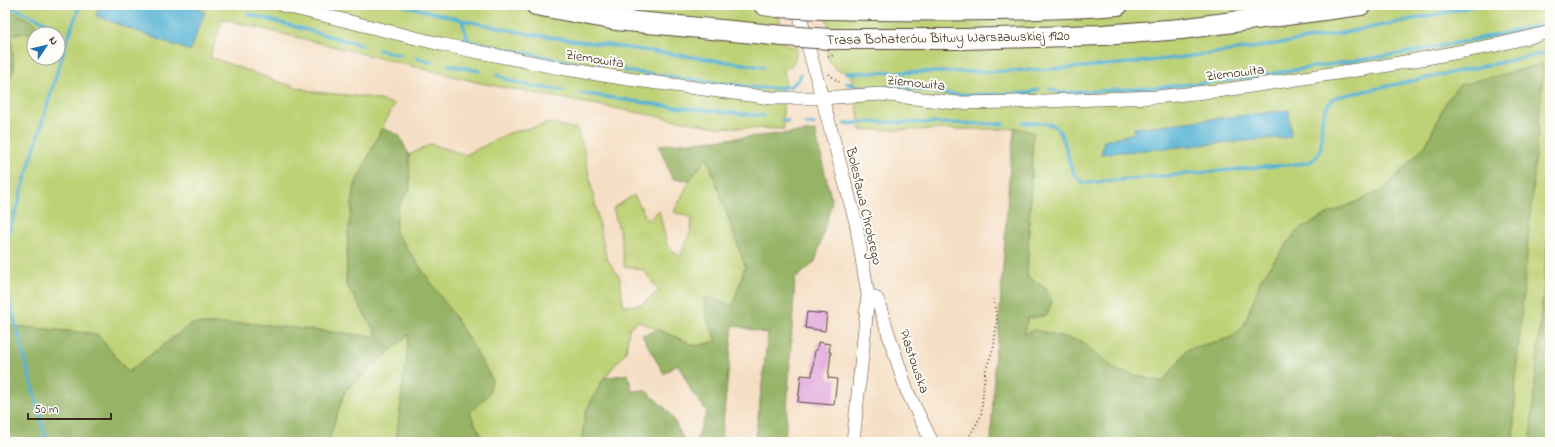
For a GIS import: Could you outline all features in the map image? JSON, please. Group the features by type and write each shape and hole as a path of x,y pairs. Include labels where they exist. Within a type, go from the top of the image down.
{"highway":[{"name":"Trasa Bohaterów Bitwy Warszawskiej 1920","path":"536,5 616,20 784,36 831,39 964,39 1103,35 1181,29 1361,5"},
{"name":"Trasa Bohaterów Bitwy Warszawskiej 1920","path":"770,6 824,9 965,11 1074,8 1118,5"}],"street":[{"name":"Ziemowita","path":"282,5 444,45 560,68 771,98 822,98 880,94 964,103 1037,102 1156,97 1225,90 1376,67 1496,45 1550,32"},
{"name":"Bolesława Chrobrego","path":"796,5 856,223 868,295 852,442"},
{"name":"Piastowska","path":"868,295 877,298 907,391 932,442"}],"path":[{"path":"966,442 981,416 985,372 994,346 997,319 993,297"}],"green space":[{"path":"5,5 776,5 787,46 797,47 793,64 784,69 786,85 782,89 784,129 715,127 480,83 223,19 210,57 276,81 314,92 367,97 395,104 355,185 348,234 346,284 438,293 395,231 398,207 410,189 409,155 431,144 466,155 509,133 551,123 577,129 584,150 606,257 620,278 623,306 641,305 659,291 644,270 624,266 621,237 613,208 634,195 648,221 659,210 667,245 680,257 691,230 692,218 674,212 690,180 707,157 745,266 733,306 705,315 717,341 696,346 638,321 629,328 626,352 604,378 586,411 581,442 484,442 470,413 489,394 492,379 453,314 367,318 379,337 247,323 191,324 128,372 97,334 5,325 5,90 14,69 11,34 26,33 26,66 66,66 66,26 36,26 34,22 5,8"},
{"path":"823,5 1550,5 1550,211 1530,442 1513,442 1516,376 1446,102 1426,145 1383,190 1326,215 1296,232 1261,279 1244,326 1230,338 1188,349 1163,382 1118,371 1081,341 1024,333 1027,319 1047,315 1046,288 1027,277 1033,132 1015,128 861,130 851,72 836,69 827,55 826,49 834,49"},
{"path":"5,8 34,22 36,26 26,26 26,33 11,34 14,69 5,90"},
{"path":"1544,64 1516,376 1513,442 991,442 995,354 998,339 1010,165 1015,127 1033,132 1027,277 1046,289 1052,301 1047,315 1027,319 1024,333 1035,330 1081,341 1118,371 1163,382 1188,349 1230,338 1244,326 1261,279 1296,232 1326,215 1383,190 1426,145 1446,102 1459,85"},
{"path":"382,128 399,135 409,155 410,189 398,207 395,231 457,320 492,379 489,394 470,413 484,442 407,442 404,440 403,442 396,442 409,334 345,391 328,442 5,442 5,325 97,334 128,372 191,324 247,323 378,337 346,284 348,234 355,185"},
{"path":"815,131 832,202 815,262 795,279 785,442 755,442 768,334 733,325 721,442 696,442 707,411 693,394 678,364 664,374 642,335 658,330 696,346 717,341 705,315 705,297 733,306 745,266 707,157 690,180 672,179 659,145"},
{"path":"1550,211 1550,442 1530,442"},
{"path":"410,333 396,442 328,442 345,391"},
{"path":"628,374 632,391 645,390 664,407 672,417 685,442 581,442 586,411 604,378"}],"water":[{"path":"100,5 191,5 205,12 190,51 96,16"},
{"path":"1289,110 1291,137 1101,154 1104,141 1134,133 1134,128"}],"building":[{"path":"807,312 827,314 825,331 805,328"},
{"path":"818,342 830,344 829,352 831,352 828,378 837,379 834,405 798,402 801,375 812,376 815,350 817,350"}],"waterway":[{"path":"7,5 54,26"},
{"path":"5,246 65,46 80,5"},
{"path":"403,5 462,20 529,34 763,67"},
{"path":"847,73 1009,71 1089,67 1145,62 1313,38 1479,5"},
{"path":"248,14 362,45"},
{"path":"462,20 468,41 594,67 605,62"},
{"path":"1050,89 1060,93 1153,88 1230,80 1411,52 1550,23"},
{"path":"379,50 401,55"},
{"path":"1023,123 1043,123 1054,126 1060,132 1063,139 1073,172 1085,183 1307,163 1315,158 1320,151 1323,115 1328,105 1336,97 1550,52"},
{"path":"417,58 432,62"},
{"path":"616,63 626,71 759,88 791,86 799,79 801,74"},
{"path":"449,65 479,71"},
{"path":"497,75 529,86 563,90"},
{"path":"847,83 858,87 910,88 948,94 971,95 1029,93 1038,89"},
{"path":"580,93 666,106 763,116"},
{"path":"782,120 788,121"},
{"path":"845,124 867,122 1004,124"},
{"path":"805,124 814,124"},
{"path":"5,285 47,442"}]}
